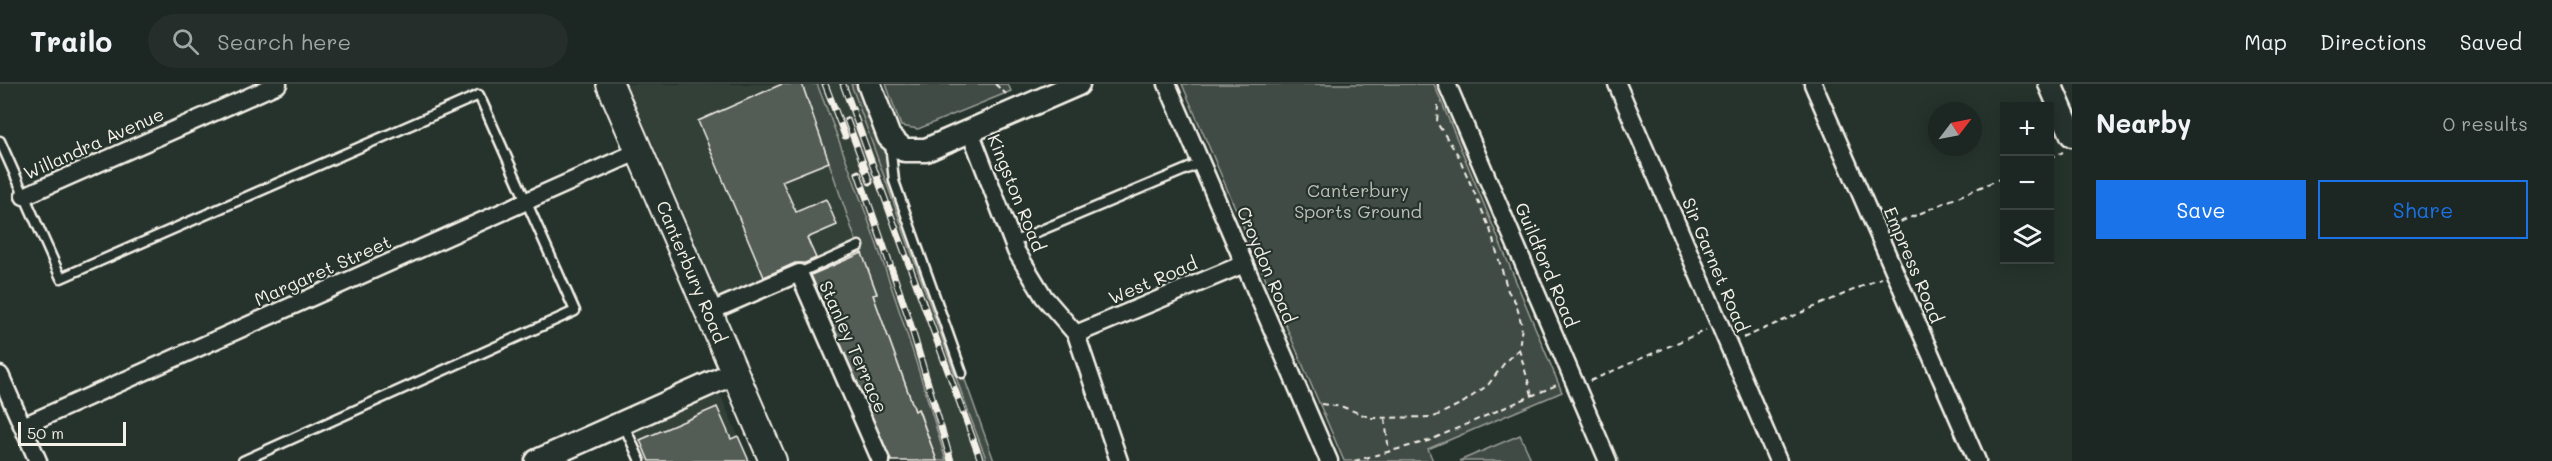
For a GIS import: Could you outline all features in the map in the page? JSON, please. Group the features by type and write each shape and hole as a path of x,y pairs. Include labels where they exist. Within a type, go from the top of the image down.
{"main road":[{"name":"Canterbury Road","path":"610,84 773,461"},
{"path":"869,84 889,136 904,150 926,150 1078,84"},
{"path":"2050,84 2068,143"},
{"path":"537,461 734,373"}],"street":[{"name":"Willandra Avenue","path":"24,196 278,84"},
{"name":"Croydon Road","path":"1167,84 1329,461"},
{"name":"Guildford Road","path":"1447,84 1608,461"},
{"name":"Sir Garnet Road","path":"1617,84 1778,461"},
{"name":"Empress Road","path":"1813,84 1977,461"},
{"name":"Kingston Road","path":"970,131 1013,242 1044,297 1076,334 1119,461"},
{"name":"Margaret Street","path":"23,426 639,151"},
{"name":"West Road","path":"1076,334 1244,264"},
{"name":"Stanley Terrace","path":"709,312 799,273 881,461"},
{"path":"0,375 38,461"}],"lane":[{"path":"0,141 61,278 479,95 574,311 243,461"},
{"path":"889,136 894,181 962,373"},
{"path":"1013,242 1201,163"},
{"path":"799,273 859,246"},
{"path":"623,422 640,461"}],"path":[{"path":"1439,103 1437,123 1458,155 1490,229 1508,291 1516,303 1522,326 1519,349 1532,396"},
{"path":"2052,156 2068,143"},
{"path":"1877,232 2000,179"},
{"path":"1727,345 1894,272"},
{"path":"1354,461 1428,441 1558,384 1577,387 1719,324"},
{"path":"1303,402 1343,407 1371,418 1434,417 1464,402 1488,385 1506,361 1519,349"},
{"path":"1385,418 1389,452"}],"shaded area":[{"path":"627,84 802,84 856,241 720,299"},
{"path":"817,84 851,84 987,461 946,461 915,356"},
{"path":"720,394 749,461 640,461 629,434"}],"green space":[{"path":"802,84 817,84 835,131 902,318 946,461 937,461 919,410 915,411 873,295 877,293 856,241"},
{"path":"851,84 862,84 898,179 894,181 994,461 987,461 968,411"},
{"path":"886,84 1008,84 1011,91 918,129 901,126"},
{"name":"Canterbury Sports Ground","path":"1182,84 1434,84 1562,392 1428,449 1433,461 1344,461"},
{"path":"1520,435 1532,461 1459,461"}],"building":[{"path":"782,84 802,84 829,162 782,181 796,212 826,199 837,225 807,238 816,258 805,263 795,263 764,277 698,121"},
{"path":"862,253 877,294 873,295 915,411 918,409 937,461 891,461 811,275"},
{"path":"717,407 731,439 738,436 749,461 649,461 640,440"}],"railway":[{"path":"825,84 845,136"},
{"path":"843,84 981,461"},
{"path":"847,120 870,182"},
{"path":"858,173 908,316 951,461"}]}
